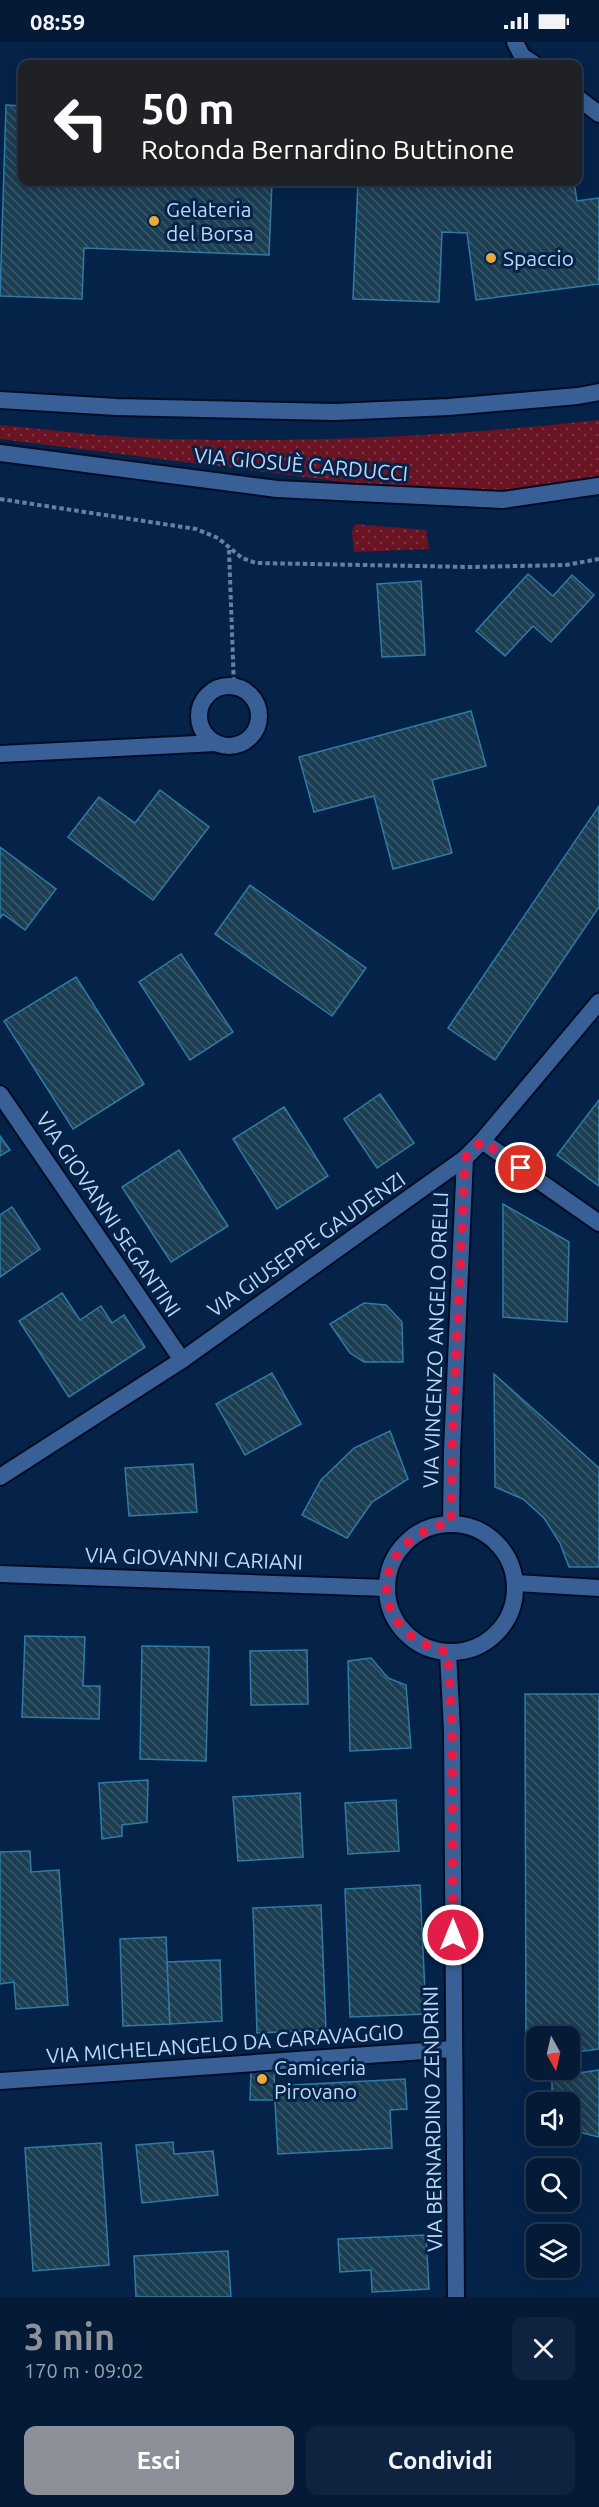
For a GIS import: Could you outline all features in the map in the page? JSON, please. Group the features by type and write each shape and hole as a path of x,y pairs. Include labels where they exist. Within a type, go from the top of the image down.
{"street":[{"path":"515,42 522,56 528,60"},
{"path":"582,101 599,114"},
{"path":"0,400 117,407 335,412 449,407 578,396 599,392"},
{"name":"VIA GIOSUÈ CARDUCCI","path":"0,453 277,489 503,500 599,486"},
{"path":"234,687 243,690 257,705 259,715 253,734 245,742 226,746 208,738 202,730 199,712 208,696 215,690 234,687"},
{"path":"0,754 216,743"},
{"name":"VIA GIUSEPPE GAUDENZI","path":"0,1477 182,1360 465,1158 482,1141 599,1002"},
{"name":"VIA GIOVANNI SEGANTINI","path":"0,1094 182,1360"},
{"path":"482,1141 599,1223"},
{"name":"VIA VINCENZO ANGELO ORELLI","path":"451,1523 465,1158"},
{"path":"451,1523 470,1526 488,1534 502,1547 512,1564 516,1583 514,1604 505,1624 489,1640 469,1650 448,1652 428,1648 411,1639 404,1632 390,1607 386,1588 390,1568 399,1550 413,1536 431,1527 451,1523"},
{"name":"VIA GIOVANNI CARIANI","path":"0,1574 386,1588"},
{"path":"516,1583 599,1588"},
{"name":"VIA BERNARDINO ZENDRINI","path":"448,1652 452,1731 456,2297"},
{"name":"VIA MICHELANGELO DA CARAVAGGIO","path":"0,2081 453,2049"}],"path":[{"path":"0,499 196,529 218,538 242,558 256,563 471,567 566,565 599,559"},
{"path":"229,549 234,687"}],"shaded area":[{"path":"599,420 599,480 530,489 450,492 375,486 0,439 0,425 147,438 276,440 438,434"},
{"path":"355,524 426,530 429,549 354,552 352,531"}],"building":[{"path":"6,105 18,106 18,186 272,186 269,255 84,248 82,299 0,296"},
{"path":"358,186 575,186 577,201 599,198 599,284 476,300 467,233 442,232 439,302 353,299"},
{"path":"528,574 553,596 572,575 594,595 551,642 533,626 505,656 476,631"},
{"path":"421,581 425,655 382,657 377,584"},
{"path":"471,711 486,766 432,780 452,853 393,869 374,796 314,812 299,757"},
{"path":"160,790 209,827 153,900 68,837 99,797 135,823"},
{"path":"599,806 599,907 495,1060 448,1028"},
{"path":"0,847 56,889 25,930 3,914 0,918"},
{"path":"250,885 366,968 332,1016 215,934"},
{"path":"181,954 233,1032 190,1060 139,982"},
{"path":"76,977 144,1084 73,1129 4,1021"},
{"path":"380,1094 414,1143 377,1168 344,1119"},
{"path":"599,1100 599,1186 557,1155"},
{"path":"284,1107 328,1176 277,1209 233,1139"},
{"path":"0,1136 10,1150 0,1156"},
{"path":"179,1150 228,1226 171,1262 122,1187"},
{"path":"503,1204 569,1242 567,1322 503,1317"},
{"path":"12,1207 40,1249 0,1277 0,1215"},
{"path":"62,1293 80,1320 101,1306 112,1323 124,1315 145,1347 69,1397 19,1321"},
{"path":"364,1303 386,1305 402,1322 403,1362 364,1362 350,1353 330,1324"},
{"path":"272,1373 301,1424 245,1455 216,1404"},
{"path":"494,1374 599,1468 599,1567 569,1567 560,1543 544,1518 523,1499 495,1487"},
{"path":"390,1431 408,1479 372,1502 347,1538 302,1515 321,1480 354,1448"},
{"path":"193,1464 197,1512 129,1516 125,1468"},
{"path":"25,1636 85,1637 83,1686 100,1686 99,1719 22,1717"},
{"path":"142,1646 209,1647 206,1761 140,1759"},
{"path":"307,1650 308,1704 251,1705 250,1651"},
{"path":"371,1658 388,1678 406,1685 411,1748 350,1751 348,1661"},
{"path":"525,1694 599,1694 599,2049 580,2052 580,2026 526,2026 526,2050"},
{"path":"148,1780 147,1822 122,1825 122,1836 102,1839 99,1783"},
{"path":"300,1793 303,1857 238,1861 233,1797"},
{"path":"396,1800 399,1851 348,1854 345,1803"},
{"path":"30,1851 31,1872 59,1870 68,2005 16,2009 14,1982 0,1984 0,1852"},
{"path":"420,1885 426,2014 350,2017 345,1889"},
{"path":"321,1905 326,2030 257,2033 253,1908"},
{"path":"166,1937 170,2024 123,2026 120,1939"},
{"path":"220,1960 222,2021 170,2024 167,1962"},
{"path":"599,2070 599,2137 580,2132 580,2092 552,2092 552,2080 580,2080 580,2073"},
{"name":"Camiceria Pirovano","path":"274,2071 275,2100 250,2100 251,2072"},
{"path":"405,2079 407,2109 390,2110 392,2148 278,2154 274,2086"},
{"path":"173,2142 174,2154 213,2151 218,2195 142,2203 136,2145"},
{"path":"101,2143 109,2265 33,2271 25,2148"},
{"path":"426,2235 429,2289 372,2292 371,2270 340,2272 338,2239"},
{"path":"228,2251 231,2297 136,2297 134,2256"}],"place":[{"name":"Gelateria del Borsa","path":"154,221"},
{"name":"Spaccio","path":"491,258"},
{"name":"Camiceria Pirovano","path":"262,2079"}],"route":[{"path":"453,1935 452,1731 448,1652 428,1648 411,1639 398,1624 390,1607 386,1588 390,1568 399,1550 413,1536 431,1527 451,1523 465,1158 482,1141 521,1168"}]}
